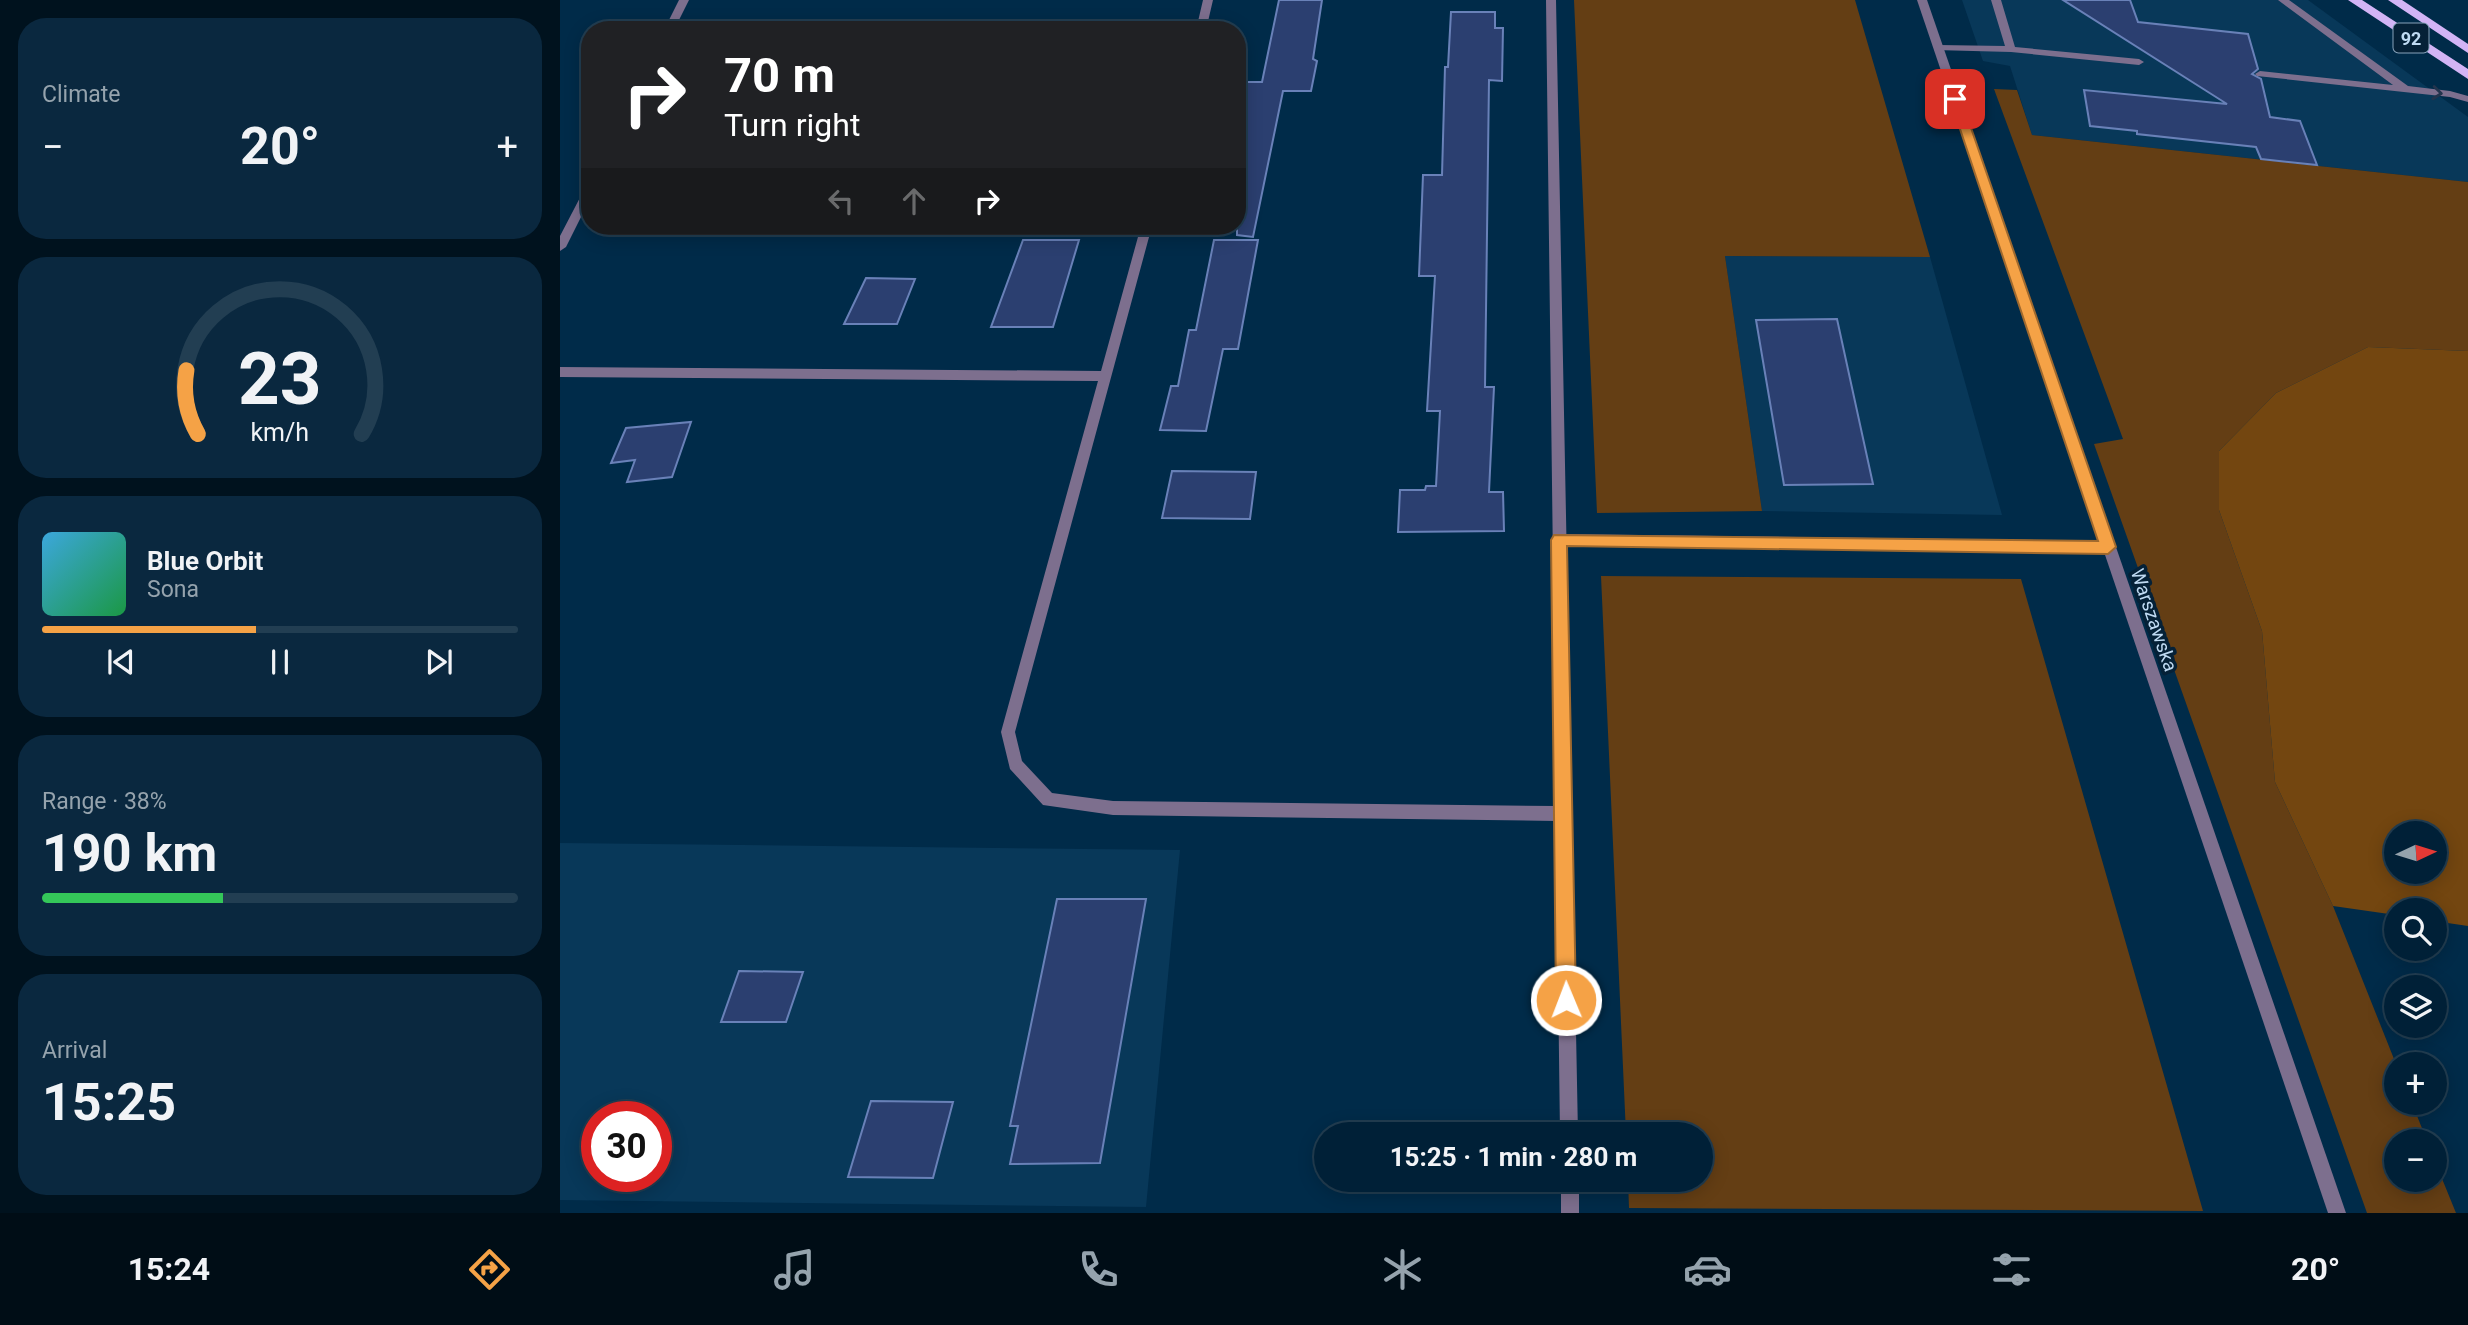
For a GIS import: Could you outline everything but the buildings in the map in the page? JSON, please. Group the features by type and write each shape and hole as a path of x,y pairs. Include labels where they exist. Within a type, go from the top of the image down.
{"main road":[{"name":"92","path":"2354,0 2468,75"},
{"name":"92","path":"2394,0 2468,49"}],"street":[{"path":"674,21 684,0"},
{"path":"1203,21 1208,0"},
{"path":"1551,0 1569,1122"},
{"name":"Warszawska","path":"1922,0 2337,1213"},
{"path":"1996,0 2011,49"},
{"path":"2283,0 2406,89"},
{"path":"1938,48 2011,49 2139,62"},
{"path":"2260,74 2406,89 2468,99"},
{"path":"560,247 581,206"},
{"path":"1144,235 1008,732 1015,764 1048,800 1113,808 1562,814"},
{"path":"560,372 1104,376"},
{"path":"1559,540 2108,547"},
{"path":"1570,1192 1570,1213"}],"shaded area":[{"path":"1574,0 1855,0 1930,257 1725,256 1762,511 1597,513"},
{"path":"1962,0 2308,0 2468,117 2468,182 2032,135 2010,66 1983,61"},
{"path":"1994,89 2017,90 2032,135 2468,182 2468,351 2368,347 2276,393 2219,451 2219,510 2262,631 2275,782 2333,906 2391,1052 2384,1052 2384,1115 2417,1115 2422,1129 2384,1129 2384,1192 2447,1191 2456,1213 2367,1213 2094,444 2123,439"},
{"path":"1725,256 1930,257 2002,515 1762,511"},
{"path":"2368,347 2468,351 2468,926 2447,923 2447,898 2384,898 2384,913 2333,906 2275,782 2262,631 2219,510 2219,451 2276,393"},
{"path":"1601,576 2021,579 2203,1211 1629,1208 1628,1192 1713,1192 1713,1122 1625,1122"},
{"path":"560,843 1180,850 1146,1207 560,1200"}],"route":[{"path":"1566,1000 1559,540 2108,547 1955,99"}]}
